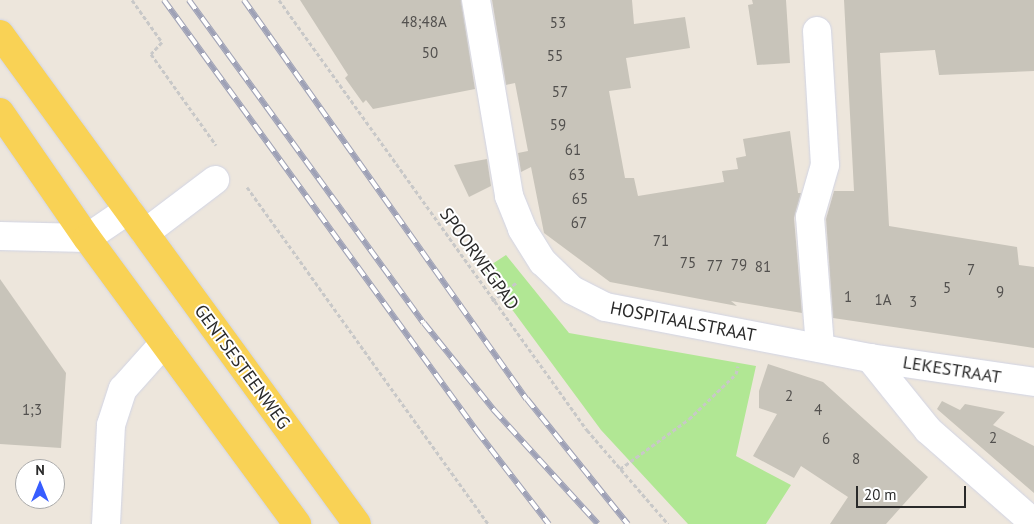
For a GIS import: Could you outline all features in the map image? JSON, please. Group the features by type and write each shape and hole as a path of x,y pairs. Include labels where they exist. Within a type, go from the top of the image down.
{"main road":[{"name":"GENTSESTEENWEG","path":"0,34 357,524"},
{"path":"0,112 87,238 296,524"}],"street":[{"name":"HOSPITAALSTRAAT","path":"476,0 509,196 522,228 543,262 572,290 605,307 870,358"},
{"path":"817,31 824,165 810,217 820,348"},
{"path":"145,233 215,180"},
{"path":"0,236 87,238 128,210"},
{"path":"106,524 111,425 123,389 164,343"},
{"path":"870,358 928,430 1034,522"},
{"name":"LEKESTRAAT","path":"870,358 1034,382"}],"path":[{"path":"132,0 162,42 150,54 222,153"},
{"name":"SPOORWEGPAD","path":"279,0 492,301 587,430 668,524"},
{"path":"211,149 216,145"},
{"path":"245,186 488,524"},
{"path":"620,469 689,419 736,374 746,334"}],"green space":[{"path":"506,255 569,333 756,366 736,456 791,485 766,524 688,524 601,430 483,270"}],"building":[{"path":"300,0 461,0 475,89 373,109 366,100 363,103 345,78 348,75"},
{"path":"492,0 632,0 634,24 685,17 690,48 626,58 631,88 609,91 625,178 634,178 638,196 724,182 722,171 738,169 736,158 746,156 743,139 790,131 798,193 801,193 794,218 802,313 731,301 737,306 610,282 544,233 531,167 521,172 518,153 528,151 515,83 506,85"},
{"path":"752,0 786,0 790,63 757,65 748,5 753,4"},
{"path":"844,0 1034,0 1034,71 939,75 935,50 880,53 889,226 1017,247 1019,265 1034,267 1034,348 833,318 826,219 834,191 854,191"},
{"path":"487,159 491,186 469,197 454,165"},
{"path":"0,279 66,373 61,448 0,444"},
{"path":"768,364 823,382 928,477 886,524 830,524 848,497 801,466 794,478 753,456 777,414 759,408 759,391"},
{"path":"942,401 960,410 965,404 1005,412 993,425 1034,446 1034,493 937,409"}],"railway":[{"path":"164,0 477,431 549,524"},
{"path":"189,0 424,323 494,410 598,524"},
{"path":"244,0 527,399 628,524"}]}
